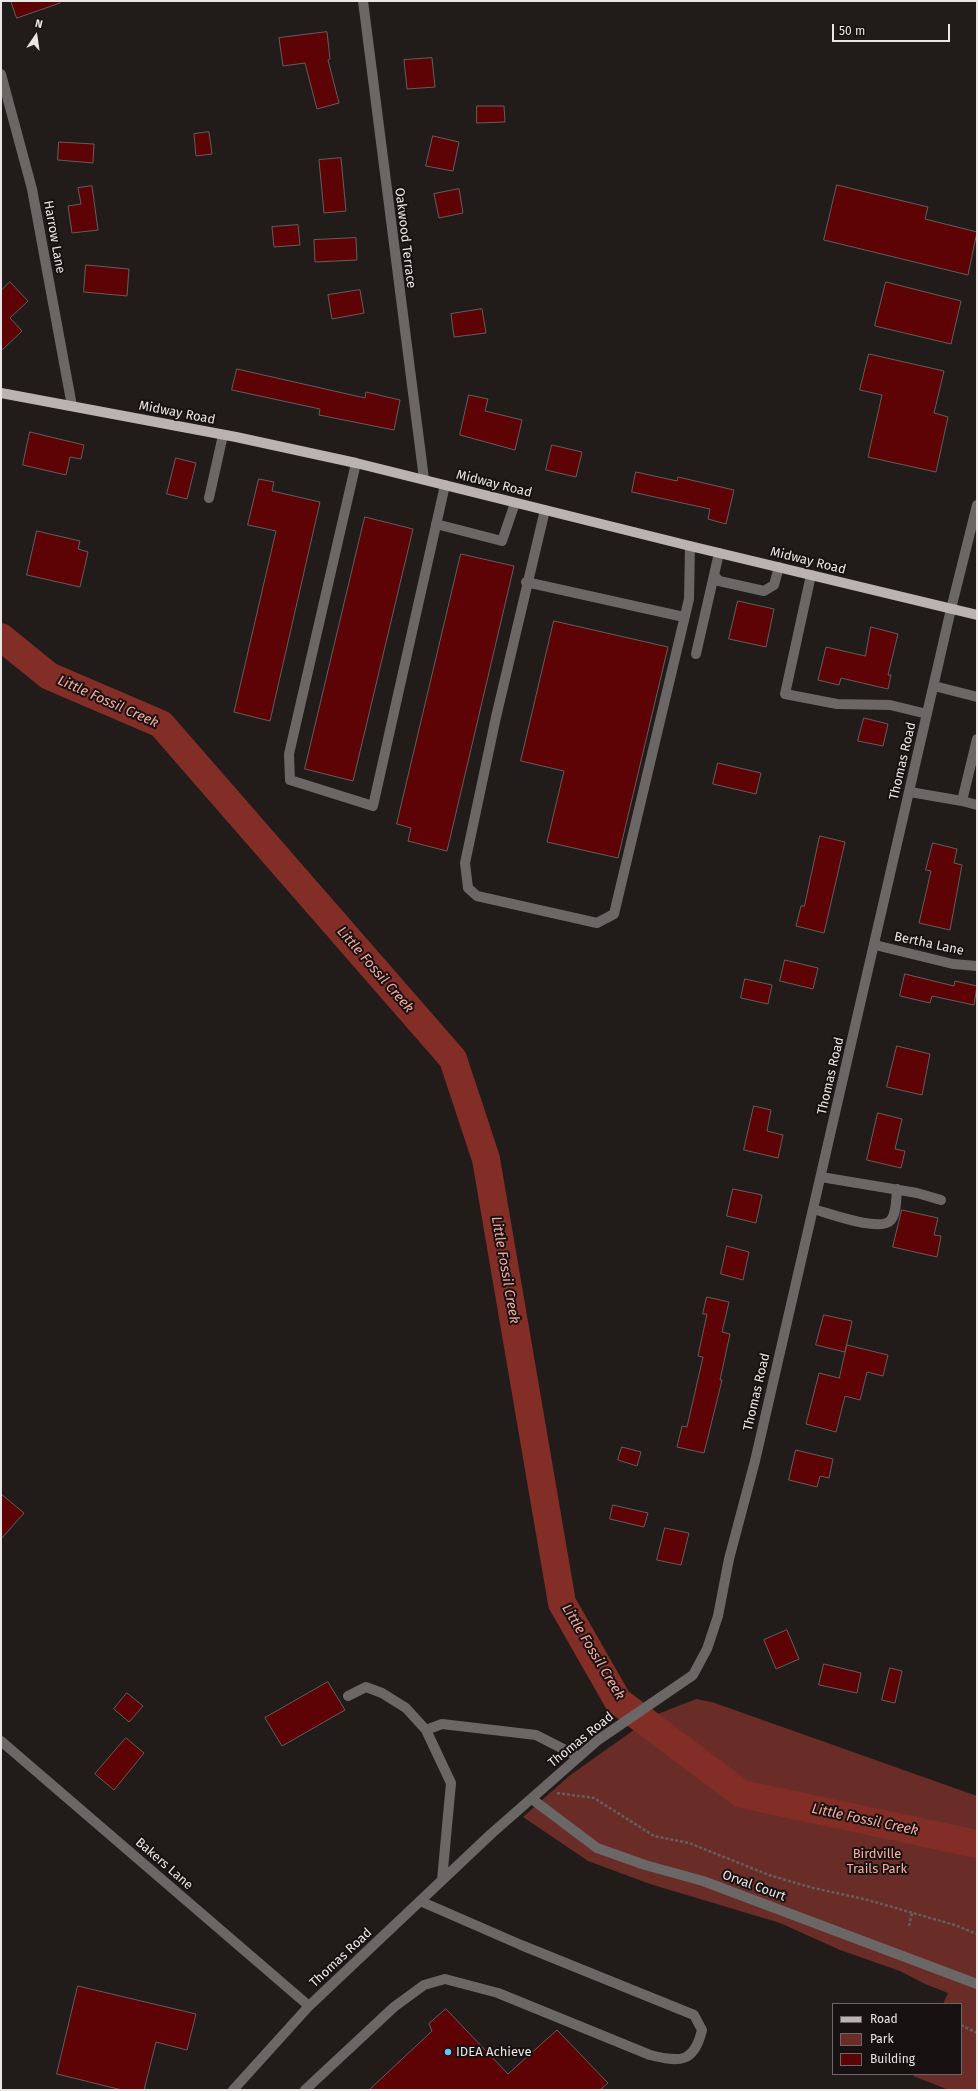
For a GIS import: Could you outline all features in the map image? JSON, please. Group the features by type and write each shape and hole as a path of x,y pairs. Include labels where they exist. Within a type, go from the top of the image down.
{"main road":[{"name":"Midway Road","path":"1,393 223,435 356,463 690,546 977,615"}],"street":[{"name":"Oakwood Terrace","path":"363,1 424,479"},
{"name":"Harrow Lane","path":"1,74 32,189 72,406"},
{"path":"209,498 223,435"},
{"path":"356,463 289,754 290,780 372,806 444,485"},
{"path":"436,524 502,541 515,503"},
{"name":"Thomas Road","path":"233,2090 309,2006 442,1880 579,1757 609,1733 694,1675 707,1649 718,1616 729,1559 755,1461 875,945 951,609 977,505"},
{"path":"544,510 526,582 465,863 468,888 477,896 597,923 614,914 689,598 690,546"},
{"path":"696,654 720,553"},
{"path":"714,575 719,581 764,591 774,585 779,567"},
{"path":"811,575 785,694 837,704 890,705 927,714"},
{"path":"526,582 684,617"},
{"path":"934,686 977,697"},
{"path":"962,801 977,739"},
{"path":"910,792 977,805"},
{"name":"Bertha Lane","path":"875,945 953,964 977,966"},
{"path":"821,1177 897,1189 941,1200"},
{"path":"813,1209 873,1225 885,1225 892,1219 896,1205 897,1189"},
{"path":"348,1696 366,1688 382,1693 406,1708 426,1730 451,1783 442,1880"},
{"path":"426,1730 442,1724 536,1735 579,1757"},
{"name":"Bakers Lane","path":"1,1741 309,2006"},
{"name":"Orval Court","path":"532,1799 597,1848 645,1865 704,1881 977,1984"},
{"path":"305,2090 394,2007 424,1985 445,1979 498,1993 650,2055 672,2061 689,2057 698,2044 702,2030 694,2015 521,1946 420,1901"}],"path":[{"path":"554,1792 594,1798 654,1836 689,1843 769,1875 813,1888 864,1899 955,1925 977,1934"},
{"path":"909,1926 912,1913"},
{"path":"962,2026 977,2033"}],"green space":[{"name":"Birdville Trails Park","path":"696,1699 712,1702 977,1796 977,2090 949,2090 913,2076 962,2075 962,2003 943,2003 948,1993 925,1984 900,1971 840,1950 780,1923 650,1884 588,1861 523,1817 569,1776 655,1715"}],"building":[{"path":"11,1 60,1 60,3 17,18"},
{"path":"327,32 330,59 328,60 339,103 317,109 305,63 283,66 279,38"},
{"path":"432,58 435,87 407,89 404,60"},
{"path":"477,106 504,106 505,122 477,123"},
{"path":"209,132 212,154 196,156 194,134"},
{"path":"433,136 459,142 453,171 426,166"},
{"path":"59,142 94,144 93,163 58,160"},
{"path":"341,158 346,211 324,213 319,160"},
{"path":"837,185 928,207 925,219 977,232 968,275 824,240"},
{"path":"92,186 98,230 72,233 68,206 81,204 78,188"},
{"path":"459,189 463,213 439,218 434,194"},
{"path":"298,225 300,245 274,247 272,227"},
{"path":"356,238 357,260 315,262 314,240"},
{"path":"86,265 129,269 127,296 84,292"},
{"path":"10,282 28,301 10,318 22,331 1,351 1,291"},
{"path":"886,282 961,301 951,344 875,326"},
{"path":"360,290 364,313 332,319 328,295"},
{"path":"482,309 486,333 454,337 451,314"},
{"path":"869,354 944,371 934,413 948,417 936,472 868,457 882,395 860,390"},
{"path":"237,369 365,398 366,392 400,400 394,430 319,415 320,409 232,390"},
{"path":"469,395 488,399 485,411 522,420 515,450 460,435"},
{"path":"30,432 84,445 81,459 70,457 66,475 23,465"},
{"path":"552,445 582,452 576,477 546,470"},
{"path":"176,458 196,463 187,499 167,494"},
{"path":"636,472 677,481 678,477 734,490 726,524 708,519 710,509 632,492"},
{"path":"259,479 274,482 272,491 320,502 270,721 234,712 276,531 248,525"},
{"path":"365,517 413,529 353,781 305,769"},
{"path":"37,531 80,541 78,549 88,552 80,587 27,575"},
{"path":"461,554 514,566 447,851 408,841 411,828 397,824"},
{"path":"738,601 774,609 766,647 729,639"},
{"path":"554,621 668,647 618,858 547,842 564,771 521,761"},
{"path":"871,627 898,634 888,675 891,675 888,689 841,678 839,685 818,680 826,647 865,656"},
{"path":"864,718 888,724 883,746 858,741"},
{"path":"718,763 761,773 756,794 713,784"},
{"path":"820,836 845,842 824,933 796,926 801,906 804,906"},
{"path":"933,843 957,849 954,863 962,865 950,930 919,923 931,871 926,870"},
{"path":"785,960 818,968 813,989 780,981"},
{"path":"905,974 954,986 955,981 977,986 974,1005 932,996 930,1003 900,996"},
{"path":"745,979 772,985 768,1004 741,998"},
{"path":"897,1046 930,1054 922,1095 887,1087"},
{"path":"754,1106 771,1110 767,1131 783,1135 778,1158 744,1150"},
{"path":"878,1113 902,1119 895,1149 905,1151 901,1168 867,1160"},
{"path":"733,1189 762,1195 756,1223 727,1216"},
{"path":"902,1210 938,1218 934,1235 941,1236 937,1257 893,1247"},
{"path":"727,1246 749,1252 743,1280 721,1274"},
{"path":"707,1297 729,1302 722,1332 730,1334 720,1380 722,1380 704,1453 677,1447 682,1426 687,1427 703,1357 698,1356 707,1314 703,1314"},
{"path":"824,1315 852,1321 845,1352 816,1345"},
{"path":"847,1345 888,1355 883,1376 867,1372 860,1400 845,1396 836,1432 806,1424 819,1373 839,1378"},
{"path":"622,1447 641,1452 637,1466 618,1460"},
{"path":"796,1450 833,1459 829,1478 820,1476 817,1487 789,1480"},
{"path":"1,1494 24,1513 1,1539"},
{"path":"613,1505 648,1513 644,1527 610,1519"},
{"path":"665,1528 689,1533 681,1565 657,1560"},
{"path":"787,1630 799,1659 776,1669 764,1640"},
{"path":"824,1664 861,1673 857,1693 819,1685"},
{"path":"890,1668 902,1671 895,1703 882,1700"},
{"path":"328,1682 345,1710 282,1746 265,1718"},
{"path":"127,1693 143,1706 129,1722 114,1709"},
{"path":"126,1738 144,1753 114,1790 95,1774"},
{"path":"78,1986 196,2014 187,2050 156,2042 144,2090 122,2090 57,2074"},
{"name":"IDEA Achieve","path":"446,2009 508,2074 557,2030 608,2083 600,2090 369,2090 432,2031 429,2024"}],"waterway":[{"name":"Little Fossil Creek","path":"1,637 49,676 161,724 453,1059 486,1159 562,1603 618,1701 742,1794 977,1844"}],"place":[{"name":"IDEA Achieve","path":"448,2052"}]}
